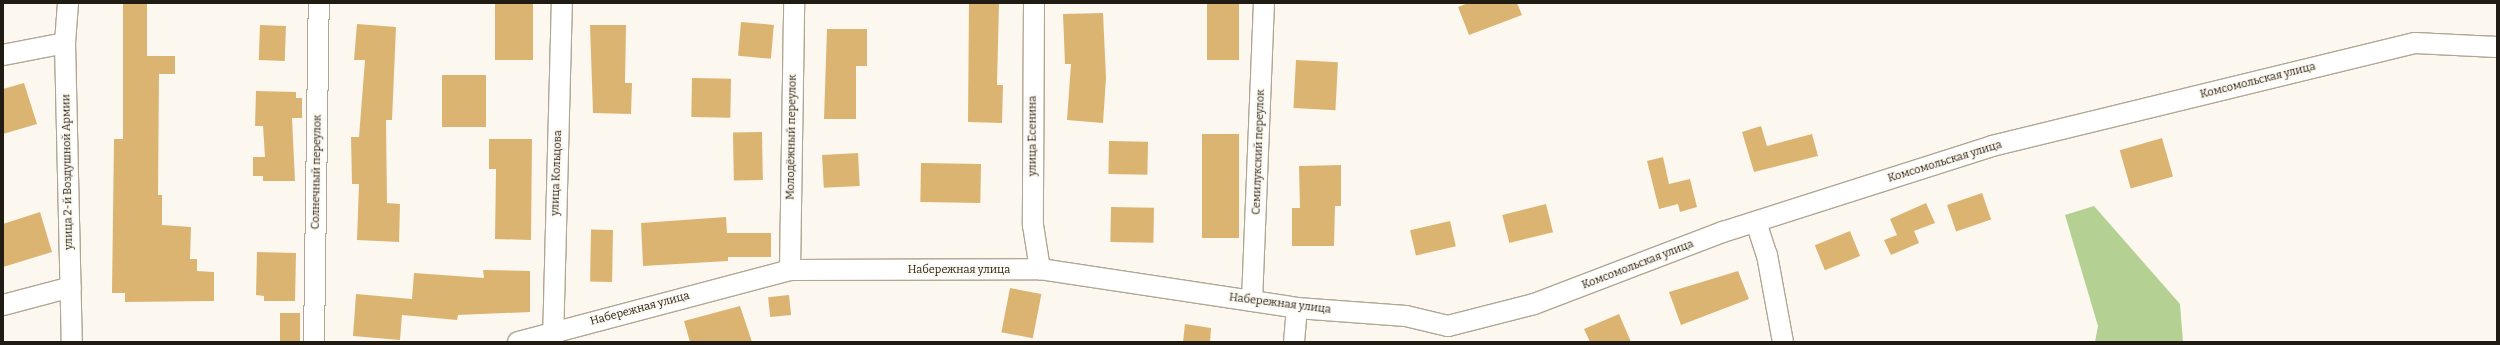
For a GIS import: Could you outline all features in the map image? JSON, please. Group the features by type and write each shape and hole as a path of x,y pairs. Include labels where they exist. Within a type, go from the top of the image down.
{"street":[{"name":"улица 2-й Воздушной Армии","path":"68,3 65,43 72,342"},
{"name":"Солнечный переулок","path":"314,342 319,3"},
{"name":"улица Кольцова","path":"553,338 562,3"},
{"name":"Молодёжный переулок","path":"790,270 794,3"},
{"name":"улица Есенина","path":"1034,3 1033,225 1040,269"},
{"name":"Семилукский переулок","path":"1252,301 1264,3"},
{"path":"3,55 65,43"},
{"name":"Комсомольская улица","path":"1406,316 1448,326 1472,323 1756,222 1992,146 2415,43 2497,47"},
{"path":"1756,222 1767,255 1783,342"},
{"name":"Набережная улица","path":"518,342 553,338 790,270 1040,269 1298,308 1406,316"},
{"path":"3,305 71,287"},
{"path":"1294,342 1298,308"}],"green space":[{"path":"2094,206 2180,304 2183,342 2095,342 2098,326 2065,215"}],"building":[{"path":"123,3 147,3 147,56 175,56 175,74 159,74 158,195 162,195 162,225 191,227 190,259 197,259 197,271 214,272 214,301 125,302 125,293 112,293 114,139 123,139"},
{"path":"495,3 533,3 533,60 495,60"},
{"path":"969,3 999,3 997,85 1003,85 1002,123 968,122"},
{"path":"1207,3 1239,3 1239,60 1207,60"},
{"path":"1468,3 1517,3 1522,15 1469,35 1458,7"},
{"path":"1103,13 1106,78 1103,123 1067,120 1071,64 1065,64 1063,14"},
{"path":"741,22 774,25 771,59 738,56"},
{"path":"357,24 396,27 392,120 386,120 387,203 400,204 399,242 357,240 359,184 352,184 351,137 359,137 365,60 354,60"},
{"path":"260,25 286,26 285,61 259,60"},
{"path":"590,25 626,25 625,83 632,83 631,114 593,113"},
{"path":"827,29 867,29 867,66 856,66 856,119 824,119"},
{"path":"1296,60 1338,62 1335,110 1293,108"},
{"path":"442,75 486,75 486,127 442,127"},
{"path":"692,78 731,79 730,118 691,117"},
{"path":"24,83 37,124 3,134 3,89"},
{"path":"256,91 296,92 296,98 302,98 302,118 292,118 295,181 263,181 263,176 253,176 253,157 265,157 263,126 255,126"},
{"path":"1761,126 1767,146 1812,134 1818,156 1754,172 1742,132"},
{"path":"762,132 763,180 734,180 733,133"},
{"path":"1202,134 1239,134 1239,238 1202,238"},
{"path":"2162,138 2173,176 2131,189 2120,150"},
{"path":"489,139 532,139 531,240 495,239 496,169 489,169"},
{"path":"1109,141 1148,142 1147,175 1108,174"},
{"path":"858,153 860,186 824,188 822,155"},
{"path":"1663,157 1669,184 1690,179 1697,207 1680,212 1678,204 1659,209 1647,161"},
{"path":"921,163 981,164 980,203 920,202"},
{"path":"1341,165 1341,206 1335,206 1334,246 1292,246 1292,208 1300,208 1299,166"},
{"path":"1982,193 1991,219 1956,232 1947,205"},
{"path":"1926,203 1935,223 1914,231 1919,243 1891,255 1884,240 1897,235 1890,219"},
{"path":"1546,204 1553,232 1509,243 1502,215"},
{"path":"1111,207 1154,208 1153,243 1110,242"},
{"path":"40,212 52,252 3,267 3,224"},
{"path":"726,217 727,233 771,233 771,257 728,257 728,261 643,266 641,223"},
{"path":"1450,221 1456,246 1416,256 1410,230"},
{"path":"591,230 613,230 612,282 590,282"},
{"path":"1850,231 1860,256 1825,270 1815,245"},
{"path":"257,252 296,253 295,301 264,301 264,296 256,295"},
{"path":"483,270 530,271 530,312 458,315 457,320 402,315 400,340 353,336 356,294 412,299 414,273 484,278"},
{"path":"1738,271 1749,299 1681,325 1669,292"},
{"path":"1010,288 1041,294 1033,338 1001,332"},
{"path":"789,295 791,315 770,317 768,297"},
{"path":"740,306 752,342 690,342 684,321"},
{"path":"280,313 300,313 300,342 280,342"},
{"path":"1619,314 1631,342 1590,342 1584,329"},
{"path":"1185,324 1211,328 1210,342 1183,342"}]}
